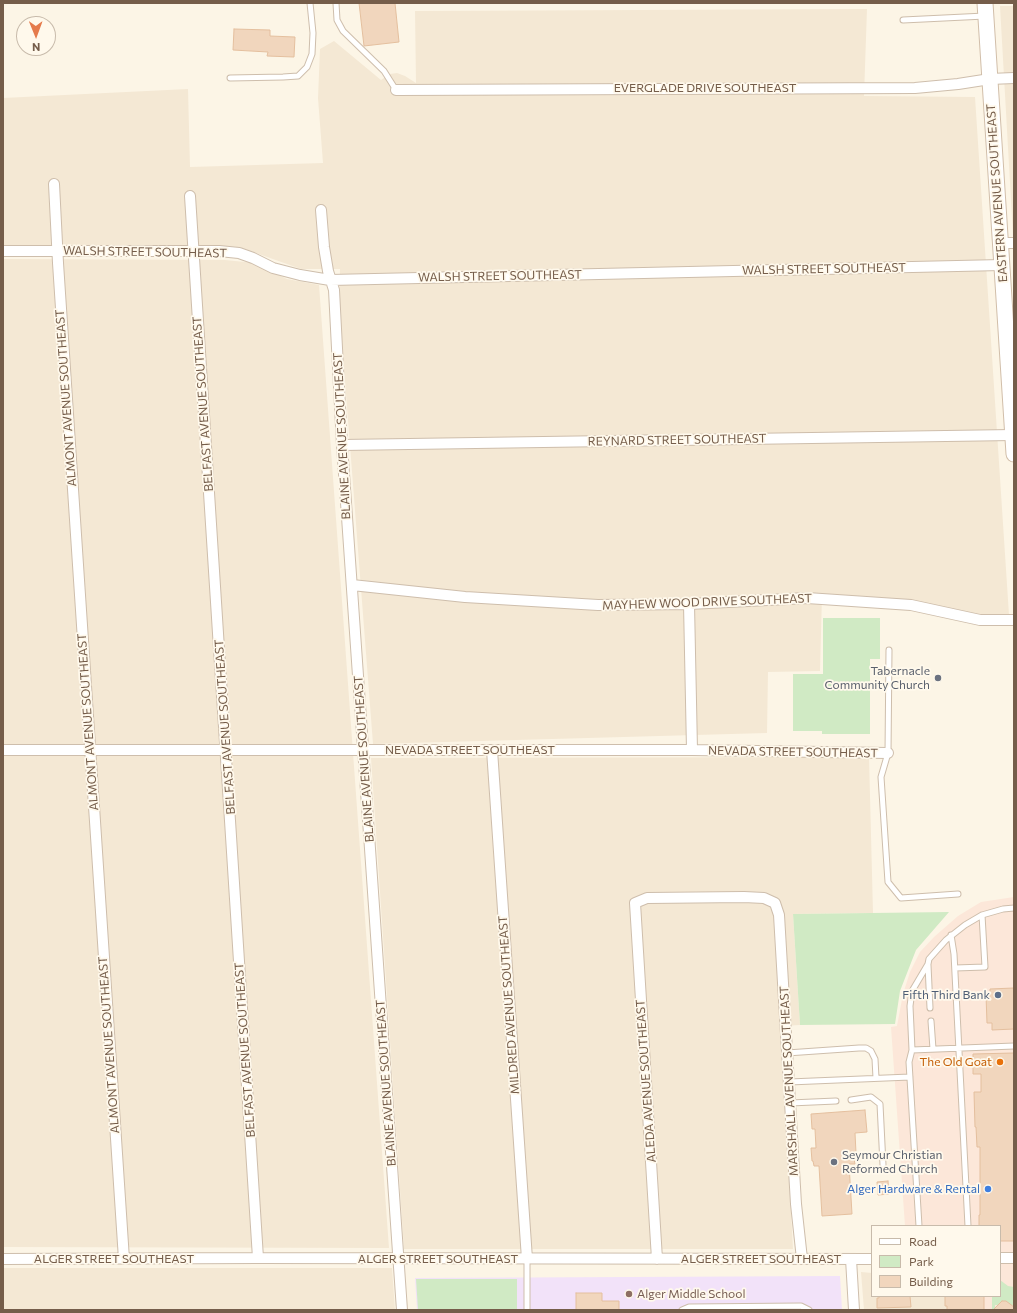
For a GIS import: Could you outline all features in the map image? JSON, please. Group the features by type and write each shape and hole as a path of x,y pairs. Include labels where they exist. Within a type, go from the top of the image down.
{"main road":[{"name":"EASTERN AVENUE SOUTHEAST","path":"985,10 990,79 1007,243 1002,265 1013,409 1014,454"}],"street":[{"name":"EVERGLADE DRIVE SOUTHEAST","path":"396,90 915,88 990,79 1014,78"},
{"name":"ALMONT AVENUE SOUTHEAST","path":"54,184 57,251 124,1259"},
{"name":"BELFAST AVENUE SOUTHEAST","path":"190,196 258,1258"},
{"name":"BLAINE AVENUE SOUTHEAST","path":"321,210 324,247 330,280 334,290 342,445 402,1310"},
{"name":"WALSH STREET SOUTHEAST","path":"3,250 219,251 253,258 274,268 300,275 330,280 1002,265"},
{"name":"REYNARD STREET SOUTHEAST","path":"342,445 1013,435"},
{"name":"MAYHEW WOOD DRIVE SOUTHEAST","path":"352,585 465,597 598,605 689,604 807,598 911,605 980,620 1014,620"},
{"path":"689,604 692,750"},
{"name":"NEVADA STREET SOUTHEAST","path":"3,750 692,750 888,753"},
{"name":"MILDRED AVENUE SOUTHEAST","path":"492,750 527,1259"},
{"name":"MARSHALL AVENUE SOUTHEAST","path":"635,903 647,898 744,897 764,898 775,903 779,915 796,1204 802,1259"},
{"name":"ALEDA AVENUE SOUTHEAST","path":"635,903 657,1259"},
{"path":"1001,1258 1014,1258"},
{"name":"ALGER STREET SOUTHEAST","path":"3,1259 871,1259"},
{"path":"851,1259 854,1310"}],"lane":[{"path":"230,78 298,76 307,67 312,54 313,33 310,3"},
{"path":"336,3 337,20 343,31 384,72 396,90"},
{"path":"903,20 985,10"},
{"path":"889,650 888,753 881,777 888,882 901,898 958,894"},
{"path":"919,1225 909,1062 912,1050 910,1006 912,991 928,964 929,959 946,940 965,925 982,915 1003,909 1014,908"},
{"path":"955,968 985,968 982,915"},
{"path":"952,936 955,968 968,1225"},
{"path":"928,964 930,1008"},
{"path":"931,1021 933,1049"},
{"path":"912,1050 1014,1046"},
{"path":"787,1053 866,1048 871,1051 875,1059 876,1078"},
{"path":"789,1082 910,1077"},
{"path":"851,1100 871,1098 880,1104 883,1165"},
{"path":"790,1103 836,1102"},
{"path":"527,1259 527,1310"},
{"path":"682,1310 688,1307 794,1306 801,1306 809,1310"}],"shaded area":[{"path":"1000,6 1014,6 1014,236 1013,236"},
{"path":"867,9 864,96 975,97 1009,615 973,614 822,595 820,671 768,672 767,733 373,744 339,303 340,269 301,269 239,247 159,245 3,245 3,98 188,89 190,167 323,163 318,98 320,49 334,41 381,80 390,74 397,73 416,83 415,11"},
{"path":"3,259 225,260 255,263 287,279 319,285 389,1248 3,1247"},
{"path":"869,757 873,913 793,914 800,1025 781,1026 793,1249 404,1249 371,758"},
{"path":"1014,897 1014,1310 968,1310 968,1297 1001,1297 1001,1225 905,1225 891,1027 897,1026 903,994 910,972 920,952 934,937 958,916 981,902"},
{"path":"3,1268 392,1268 395,1310 3,1310"},
{"path":"861,1272 871,1273 871,1297 968,1297 968,1310 864,1310"},
{"name":"Alger Middle School","path":"840,1276 842,1310 417,1310 415,1278"}],"green space":[{"path":"823,618 880,618 880,659 870,659 870,734 822,734 822,731 793,731 793,674 823,674"},
{"path":"949,912 916,950 900,991 895,1024 800,1025 793,914"},
{"path":"416,1279 517,1279 517,1310 418,1310"},
{"path":"1001,1281 1008,1286 1014,1287 1014,1305 1010,1305 1006,1301 1002,1301 998,1305 995,1305 995,1310 992,1310 992,1297 1001,1297"}],"building":[{"path":"359,3 395,3 399,42 364,46"},
{"path":"234,29 270,30 270,36 295,37 294,57 267,56 268,52 233,50"},
{"path":"1014,988 1014,1029 992,1030 992,1023 987,1023 986,995 990,995 990,989"},
{"path":"1014,1053 1014,1241 1001,1241 1001,1225 979,1225 980,1147 977,1147 974,1092 981,1092 981,1074 973,1074 973,1054"},
{"name":"Seymour Christian Reformed Church","path":"865,1110 867,1132 855,1133 855,1164 849,1164 852,1214 822,1216 819,1166 814,1166 812,1161 811,1148 816,1148 815,1129 812,1129 811,1114"},
{"path":"888,1181 889,1194 878,1195 877,1182"},
{"path":"576,1293 602,1293 602,1301 619,1301 619,1310 576,1310"},
{"path":"910,1297 911,1307 877,1308 877,1298"},
{"path":"945,1297 984,1297 984,1310 947,1310 947,1306 945,1306"},
{"path":"1002,1301 1006,1301 1014,1307 1014,1310 993,1310"}],"place":[{"name":"Tabernacle Community Church","path":"938,678"},
{"name":"Fifth Third Bank","path":"998,995"},
{"name":"The Old Goat","path":"1000,1062"},
{"name":"Seymour Christian Reformed Church","path":"834,1162"},
{"name":"Alger Hardware & Rental","path":"988,1189"},
{"name":"Alger Middle School","path":"629,1294"}]}
